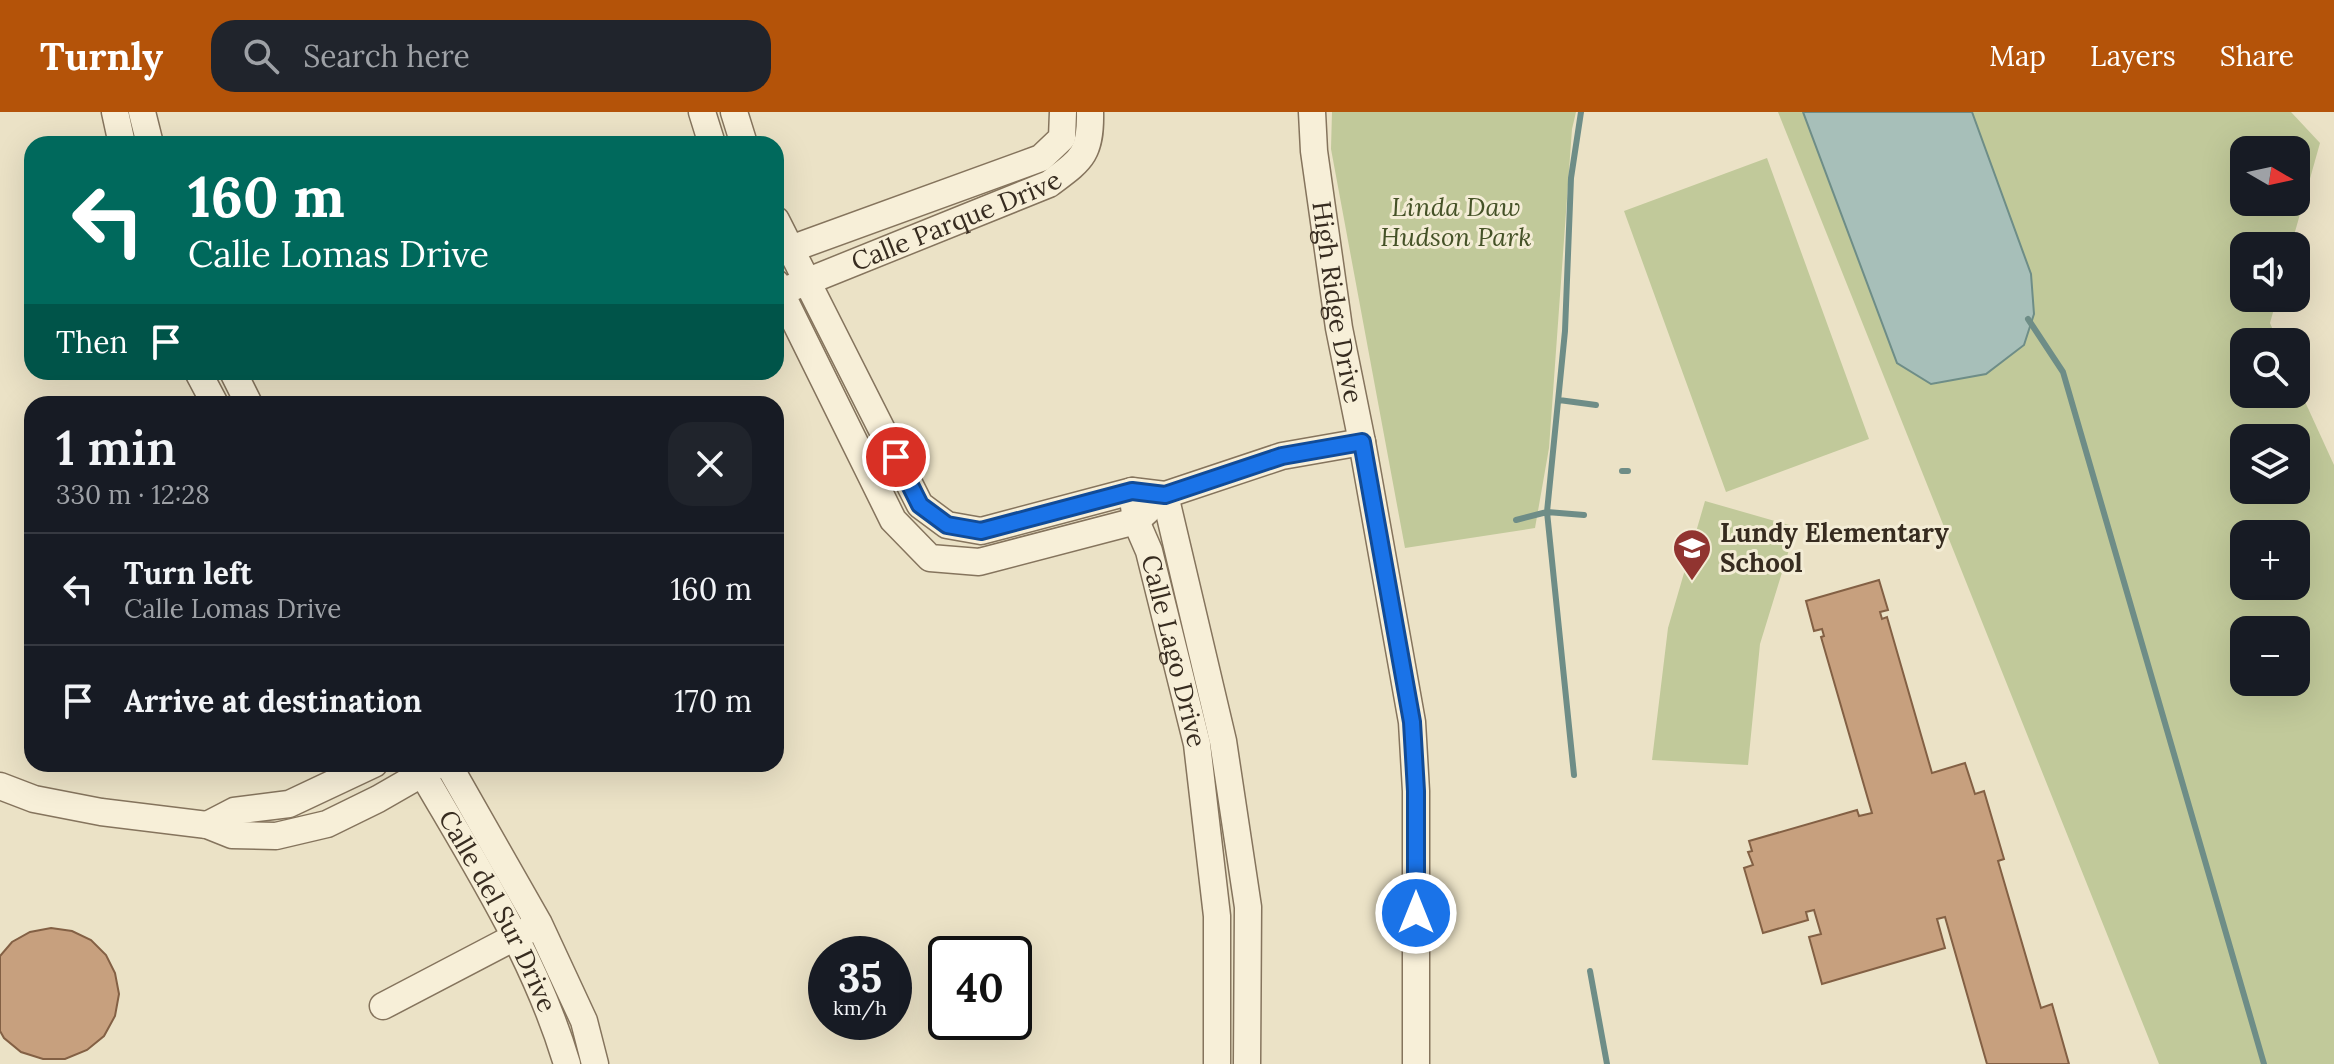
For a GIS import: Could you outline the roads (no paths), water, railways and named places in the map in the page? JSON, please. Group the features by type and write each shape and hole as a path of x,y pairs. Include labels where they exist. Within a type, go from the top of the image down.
{"street":[{"path":"115,112 120,136"},
{"path":"142,112 148,136"},
{"path":"702,112 710,136"},
{"path":"734,112 742,136"},
{"name":"Calle Parque Drive","path":"784,252 1041,158 1070,132 1091,132 1090,112"},
{"name":"High Ridge Drive","path":"1312,112 1314,151 1339,328 1412,722 1416,791 1416,1064"},
{"name":"Calle Parque Drive","path":"784,287 807,282 1049,184 1081,160 1070,132"},
{"path":"784,253 807,282 920,505 947,525 981,531 1132,491 1165,495"},
{"path":"784,300 893,520 930,558 979,562 1136,521 1165,495 1282,456 1362,442"},
{"path":"858,448 884,433"},
{"name":"Calle Lago Drive","path":"1132,491 1136,521 1149,551 1197,744 1217,916 1217,1064"},
{"name":"Calle Lago Drive","path":"1165,495 1223,741 1248,907 1247,1064"},
{"path":"930,558 947,525"},
{"path":"207,825 234,811 289,804 359,772"},
{"path":"0,786 34,799 101,812 207,825 232,835 276,836 327,824 417,772"},
{"name":"Calle del Sur Drive","path":"429,772 584,1021 595,1064"},
{"name":"Calle del Sur Drive","path":"452,772 528,930 545,1000 567,1064"},
{"path":"272,806 276,836"},
{"path":"1205,814 1234,811"},
{"path":"383,1006 528,930"}],"water":[{"path":"1803,112 1972,112 2031,274 2034,314 2024,345 1986,374 1931,384 1897,363"}],"waterway":[{"path":"1574,775 1547,512 1565,331 1571,178 1581,112"},
{"path":"2028,319 2063,372 2264,1064"},
{"path":"1559,400 1596,405"},
{"path":"1622,471 1628,471"},
{"path":"1516,520 1547,512 1584,515"},
{"path":"1590,971 1607,1064"}],"place":[{"name":"Lundy Elementary School","path":"1692,582"}],"park label":[{"name":"Linda Daw Hudson Park","path":"1456,222"}]}
